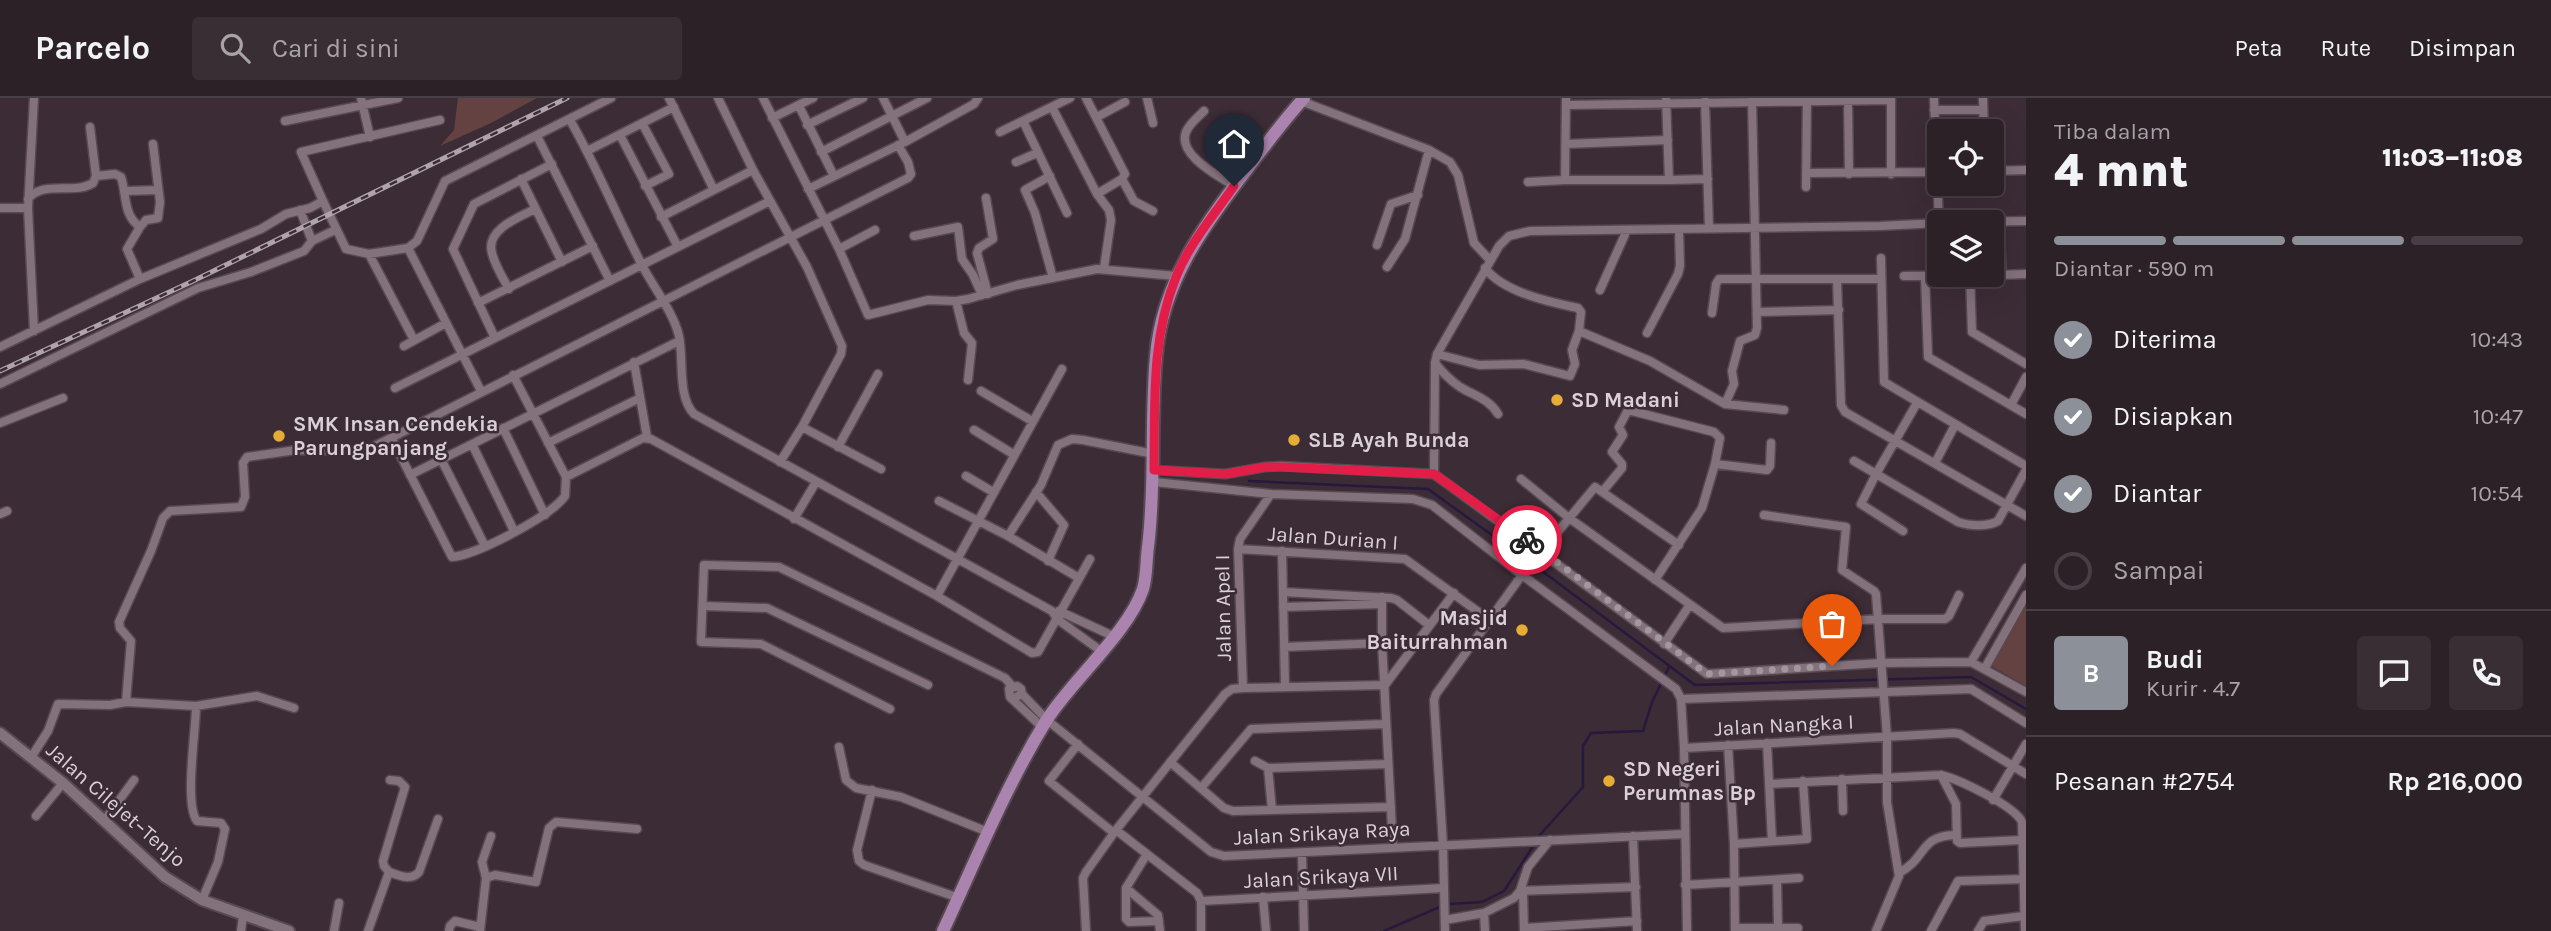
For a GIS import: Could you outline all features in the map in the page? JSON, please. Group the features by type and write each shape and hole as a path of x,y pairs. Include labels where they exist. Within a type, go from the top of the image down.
{"main road":[{"path":"943,931 1000,804 1045,724 1139,598 1144,586 1154,476 1156,356 1161,324 1176,276 1204,228 1234,186 1303,100"},
{"name":"Jalan Cilejet–Tenjo","path":"0,733 63,783 165,877 202,900 289,931"}],"street":[{"path":"34,98 28,203 34,331"},
{"path":"285,121 362,102 398,98"},
{"path":"440,120 301,152 333,231 346,249 369,254 408,248 417,241 445,181 611,98"},
{"path":"669,98 714,190"},
{"path":"718,98 753,170 807,267 842,346 841,354 802,427 780,462"},
{"path":"763,98 839,249 868,315 928,300 956,301 1104,268 1176,276"},
{"path":"772,118 813,98"},
{"path":"807,125 853,100 863,98"},
{"path":"126,702 131,641 120,628 119,622 167,513 174,510 241,507 245,497 243,463 247,457 296,450 358,452 391,439 790,235 908,178 910,169 883,98"},
{"path":"821,152 927,98"},
{"path":"808,189 974,104 978,98"},
{"path":"1000,132 1070,98"},
{"path":"1086,98 1125,177 1097,194"},
{"path":"1147,98 1153,123"},
{"path":"1934,98 1934,119"},
{"path":"1983,98 1983,119"},
{"path":"1565,180 1566,102 1604,101 1891,99 1891,174"},
{"path":"1303,100 1443,157 1454,167 1462,188 1471,237 1496,280 1544,300 1580,310 1579,331 1572,350 1575,364 1570,376 1524,364 1479,365 1436,358"},
{"path":"1725,404 1734,384 1732,371 1740,341 1755,335 1758,312 1752,100"},
{"path":"1806,187 1807,100"},
{"path":"1666,101 1670,180"},
{"path":"1705,101 1709,228"},
{"path":"1848,101 1849,174"},
{"path":"362,102 370,137"},
{"path":"1097,117 1125,102"},
{"path":"799,106 834,176"},
{"path":"587,151 674,107"},
{"path":"1052,107 1111,216 1104,268"},
{"path":"1934,110 1983,110"},
{"path":"1204,111 1187,129 1184,138 1186,146 1203,166 1234,186"},
{"path":"570,120 662,300 679,341 689,408 701,419 1057,614 1113,636"},
{"path":"1023,121 1066,213"},
{"path":"642,123 669,174 645,186"},
{"path":"28,203 32,194 42,190 85,187 93,183 96,176 90,127"},
{"path":"620,135 678,247"},
{"path":"537,136 610,281"},
{"path":"1566,144 1668,140"},
{"path":"140,279 127,249 146,220 159,217 153,144"},
{"path":"1387,267 1405,239 1429,150"},
{"path":"1016,162 1037,153"},
{"path":"495,338 453,249 471,206 552,164"},
{"path":"661,217 753,170"},
{"path":"2004,170 2026,170"},
{"path":"1806,173 1927,172"},
{"path":"96,176 118,174 125,191 128,216 140,227"},
{"path":"1050,176 1026,188 1025,192 1035,213 1053,278"},
{"path":"521,179 562,262"},
{"path":"1122,179 1134,201 1153,211"},
{"path":"1528,182 1708,179"},
{"path":"125,191 158,190"},
{"path":"1377,245 1391,204 1418,195"},
{"path":"985,295 977,253 979,248 992,239 986,198"},
{"path":"395,388 770,201"},
{"path":"0,347 140,279 241,238 286,214 310,208 321,202"},
{"path":"0,208 28,203"},
{"path":"509,289 492,256 491,247 503,225 535,209"},
{"path":"300,210 317,239"},
{"path":"2004,222 2026,221"},
{"path":"1434,474 1436,358 1487,264 1504,241 1516,233 1927,223"},
{"path":"914,236 958,227 961,259 985,295"},
{"path":"1647,334 1678,274 1679,229"},
{"path":"839,249 875,230"},
{"path":"1600,289 1616,260 1627,230"},
{"path":"0,384 198,288 251,272 304,251 317,239 333,231"},
{"path":"478,303 593,246"},
{"path":"408,248 481,391"},
{"path":"369,254 414,340"},
{"path":"1854,461 1961,524 1995,524 2026,468 1884,382 1881,258"},
{"path":"2004,275 2026,274"},
{"path":"1904,276 1925,276 1928,357 2026,414"},
{"path":"1837,279 1841,405 1845,412 2026,516"},
{"path":"1712,313 1717,280 1881,279"},
{"path":"1970,287 1972,332 2026,365"},
{"path":"956,301 964,333 972,343 968,380"},
{"path":"1758,312 1839,310"},
{"path":"404,346 446,323"},
{"path":"1579,331 1650,361 1725,404 1784,410"},
{"path":"410,475 679,341"},
{"path":"1436,358 1451,381 1491,404 1498,414"},
{"path":"634,362 647,437"},
{"path":"937,596 1062,369"},
{"path":"838,447 878,374"},
{"path":"391,439 449,556 456,557 485,546 545,515 565,496 566,477 513,375"},
{"path":"2011,405 2026,377"},
{"path":"981,391 1032,421"},
{"path":"0,423 62,398"},
{"path":"548,443 640,398"},
{"path":"1903,531 1861,504 1917,403"},
{"path":"1603,491 1622,468 1622,464 1612,452 1623,435 1619,427 1628,410 1714,432 1720,438 1702,508 1655,580"},
{"path":"1935,463 1955,425"},
{"path":"802,427 881,469"},
{"path":"503,428 545,515"},
{"path":"974,430 1013,454"},
{"path":"566,477 647,437"},
{"path":"647,437 937,596 1032,653 1038,652 1090,559"},
{"path":"1008,536 1041,485 1058,445 1072,439 1154,454"},
{"path":"1715,464 1767,470 1770,466 1771,443"},
{"path":"472,444 514,531"},
{"path":"441,459 485,546"},
{"path":"1154,476 1226,474 1265,467 1434,474 1539,554 1707,674 1971,662 2026,692"},
{"path":"1237,472 1237,490"},
{"path":"966,476 993,492"},
{"path":"1154,476 1271,494 1423,501 1432,505 1676,689 1681,699 1684,748 1687,931"},
{"path":"1521,479 1569,518 1723,628 1948,618 1959,595"},
{"path":"794,519 816,482"},
{"path":"1445,931 1434,697 1522,575 1591,490 1598,488 1603,491 1679,545"},
{"path":"1036,492 1064,525 1048,561"},
{"name":"Jalan Apel I","path":"1243,688 1238,549 1240,539 1271,494"},
{"path":"939,501 1008,536 1079,578"},
{"path":"1764,515 1846,527 1842,570 1874,591 1879,619 1887,737 1887,802 1899,873 1898,881 1875,931"},
{"name":"Jalan Durian I","path":"1238,549 1405,559 1491,621"},
{"path":"1282,551 1285,686"},
{"name":"Jalan Srikaya Raya","path":"703,606 704,565 779,567 1005,678 1012,686 1009,693 1018,696 1045,724 1078,744 1217,854 1302,853 1547,841"},
{"path":"1971,662 2026,568"},
{"path":"1283,592 1382,601"},
{"path":"1385,685 1454,593"},
{"path":"1985,668 2026,595"},
{"path":"1283,607 1397,600 1429,625"},
{"path":"1382,601 1393,848"},
{"path":"890,709 761,645 701,642 703,606 767,608 928,685"},
{"path":"1664,644 1689,606"},
{"path":"1057,614 1101,651"},
{"path":"1284,647 1382,643"},
{"path":"1086,931 1083,878 1115,832 1225,694 1243,688 1385,685"},
{"path":"1681,699 1971,689 2026,723"},
{"path":"32,756 48,731 58,704 110,705 126,702 196,706 257,696 294,708"},
{"path":"196,706 191,777 193,814 197,821 221,823 225,829 218,862 202,900"},
{"path":"1202,788 1251,729 1386,724"},
{"name":"Jalan Nangka I","path":"1684,748 1960,734 2026,774"},
{"path":"1767,743 1772,841"},
{"path":"1078,744 1049,781 1197,893 1201,901 1201,931"},
{"path":"1993,800 2026,744"},
{"path":"1728,745 1734,844 1735,930 1798,928"},
{"path":"839,747 846,780 856,788 917,803 988,832"},
{"path":"1255,761 1268,768 1388,764"},
{"path":"1170,762 1228,810 1391,807"},
{"path":"1268,768 1272,810"},
{"path":"1769,784 1941,775 1952,777 1993,800 2020,818 2025,931"},
{"path":"1941,775 1956,804 1955,835 1960,843 2022,840"},
{"path":"1842,779 1843,811"},
{"path":"104,821 134,780"},
{"path":"390,780 399,781 405,787 383,861 389,872 415,877 438,819"},
{"path":"1734,844 1805,840 1808,837 1803,781"},
{"path":"36,816 63,783"},
{"path":"872,790 857,850 859,861 958,898"},
{"path":"486,878 495,875 536,882 549,828 556,822 637,829"},
{"path":"1637,921 1598,927 1524,930 1521,891 1528,867 1547,841 1684,834"},
{"path":"1899,873 1916,862 1933,839 1955,835"},
{"path":"449,931 455,921 480,929 486,878 482,862 491,836"},
{"path":"1633,836 1637,931"},
{"path":"1302,853 1304,931"},
{"path":"1147,854 1126,888 1127,921 1159,921"},
{"path":"368,931 389,872"},
{"path":"1685,885 1799,878"},
{"path":"1931,931 1958,881 2024,879"},
{"path":"1777,880 1778,927"},
{"path":"1444,915 1484,913 1508,902 1521,891 1636,887"},
{"path":"1126,888 1155,911 1160,931"},
{"name":"Jalan Srikaya VII","path":"1201,901 1444,891"},
{"path":"1263,897 1266,931"},
{"path":"334,931 339,903"},
{"path":"1484,913 1485,931"},
{"path":"241,931 243,916"},
{"path":"1978,931 1984,921 2024,916"}],"shaded area":[{"path":"458,98 537,98 440,146 454,130"},
{"path":"2026,603 2026,686 1991,666"}],"waterway":[{"path":"1249,481 1428,489 1695,685 1971,677 2026,709"},
{"path":"1538,837 1583,787 1583,746 1591,733 1643,731 1652,702 1669,667"},
{"path":"1448,904 1482,902 1504,891 1535,843"},
{"path":"1384,931 1442,906"}],"railway":[{"path":"0,371 193,281 567,98"}],"way so far":[{"path":"1527,540 1707,674 1832,666"}],"place":[{"name":"SD Madani","path":"1557,400"},
{"name":"SMK Insan Cendekia Parungpanjang","path":"279,436"},
{"name":"SLB Ayah Bunda","path":"1294,440"},
{"name":"Masjid Baiturrahman","path":"1522,630"},
{"name":"SD Negeri Perumnas Bp","path":"1609,781"}],"route":[{"path":"1234,186 1184,260 1164,312 1156,356 1154,470 1226,474 1280,467 1434,474 1527,540"}]}
